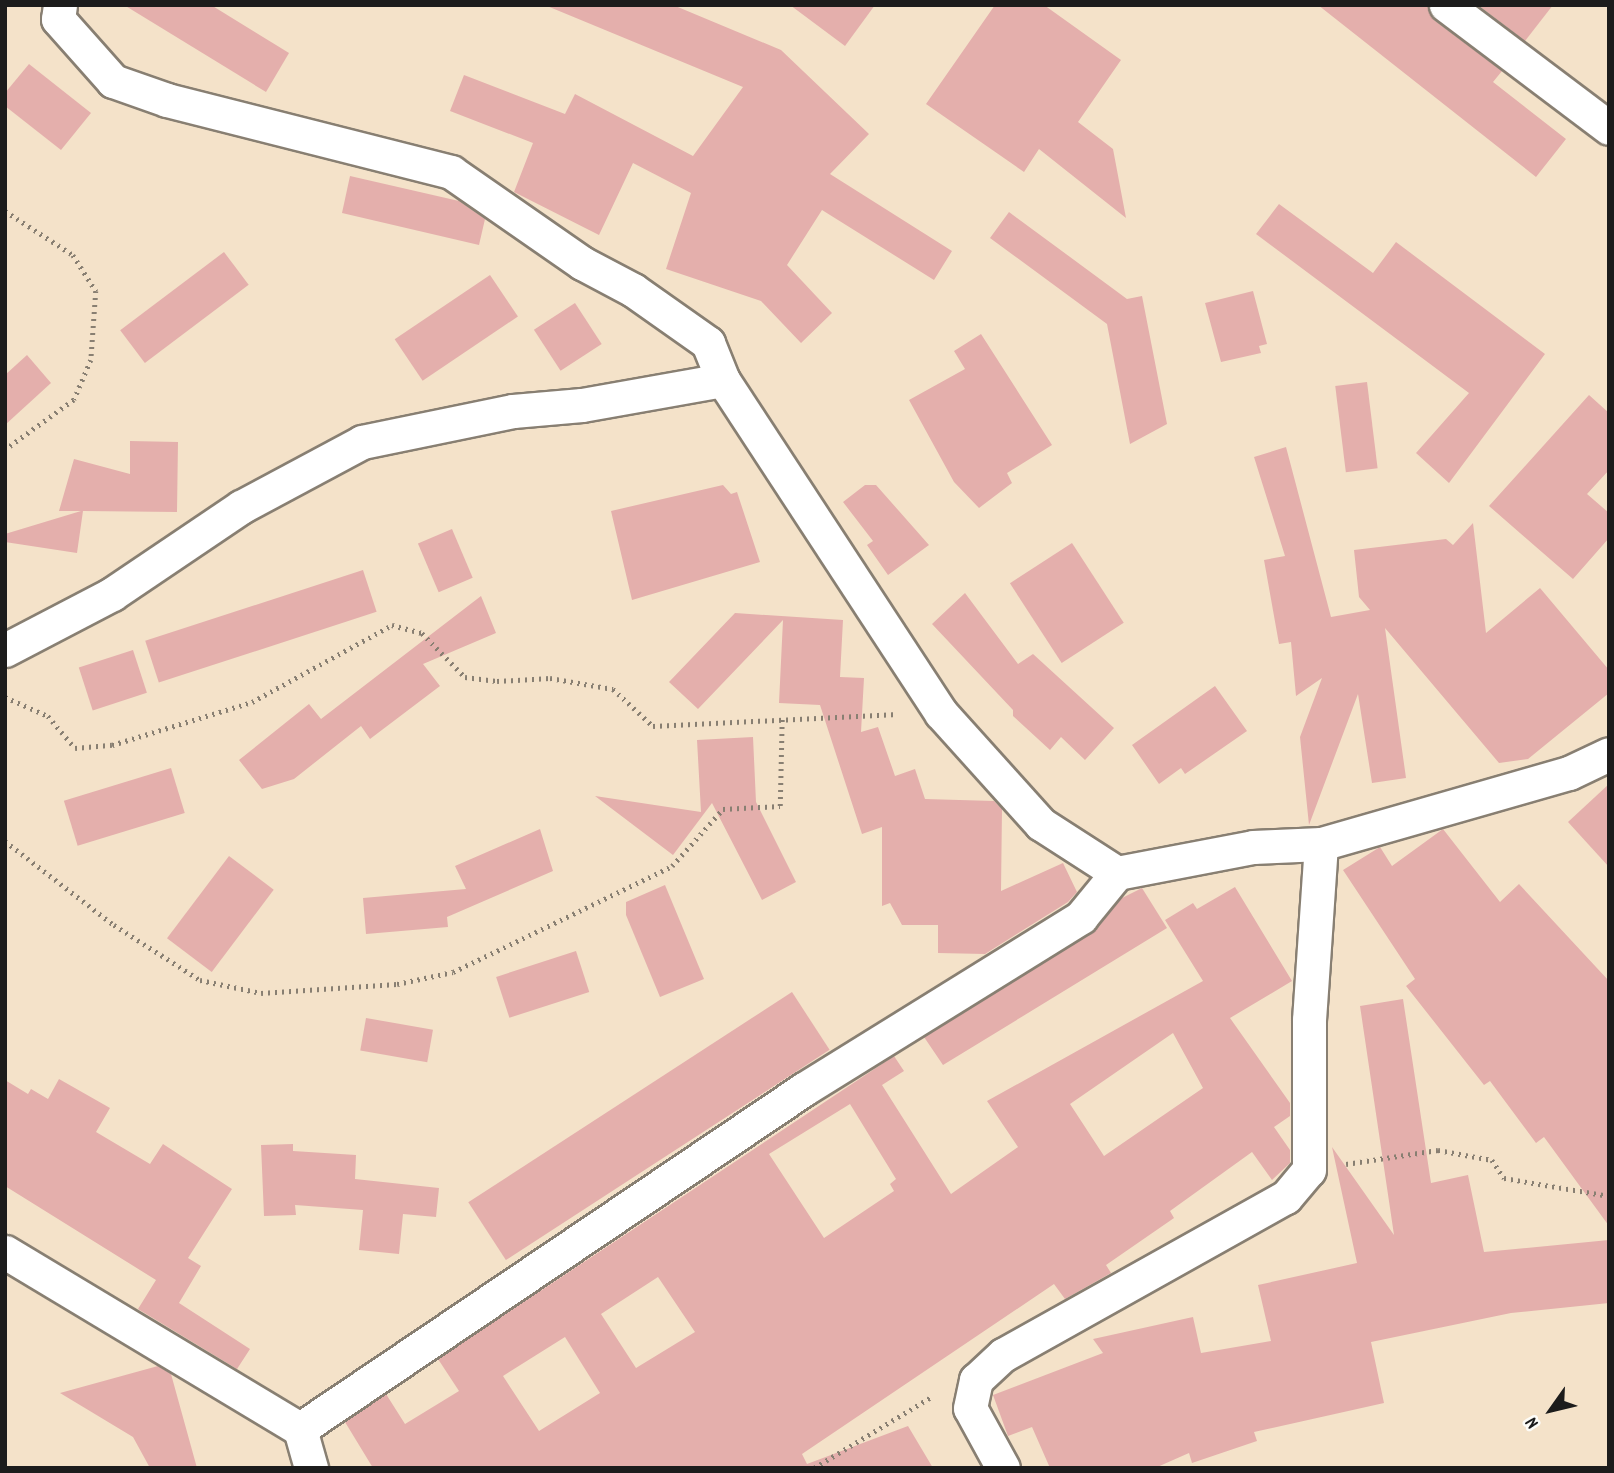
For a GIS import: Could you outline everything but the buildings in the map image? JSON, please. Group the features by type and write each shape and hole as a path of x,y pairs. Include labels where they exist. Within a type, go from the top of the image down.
{"street":[{"path":"60,5 58,19 113,81 167,100 452,172 582,263 633,290 708,343 723,380 941,713 1041,824 1117,873"},
{"path":"1446,5 1609,128"},
{"path":"5,650 113,594 241,506 362,442 513,411 582,405 723,380"},
{"path":"300,1429 804,1089 1081,917 1117,873 1253,847 1321,844 1556,777 1608,757"},
{"path":"1003,1468 970,1408 976,1380 1003,1355 1286,1197 1309,1170 1309,1020 1321,844"},
{"path":"5,1252 300,1429 311,1468"}],"path":[{"path":"5,211 73,255 96,291 91,360 74,400 5,450"},
{"path":"5,698 48,716 75,748 112,745 252,702 391,625 422,633 464,677 497,681 550,678 613,689 653,726 782,716 941,713"},
{"path":"5,841 114,925 200,980 261,993 397,984 453,972 672,866 723,809 780,806 782,716"},
{"path":"1309,1170 1438,1150 1492,1160 1504,1178 1609,1196"},
{"path":"814,1468 949,1387 976,1380"}]}
